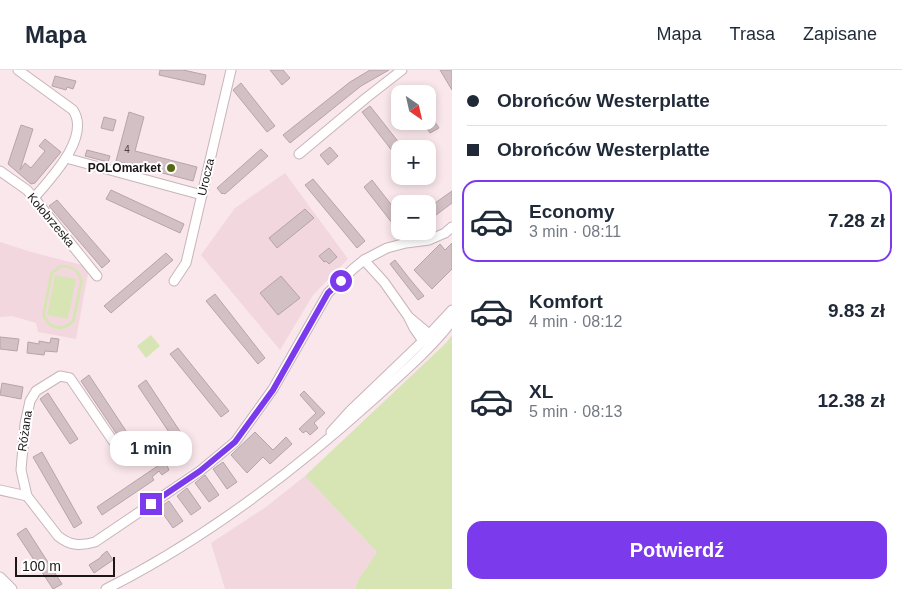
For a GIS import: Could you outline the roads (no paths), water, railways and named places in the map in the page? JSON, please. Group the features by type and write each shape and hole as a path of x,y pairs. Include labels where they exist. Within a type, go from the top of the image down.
{"street":[{"path":"18,70 67,105 77,116 78,124 74,140 66,158 34,198"},
{"name":"Urocza","path":"174,281 186,263 231,70"},
{"path":"299,154 402,70"},
{"path":"66,158 202,195"},
{"name":"Kołobrzeska","path":"0,171 27,190 97,276"},
{"path":"0,490 26,496 58,536 70,544 85,545 95,542 200,471 235,442 273,390 328,293 364,260 396,245 429,240 445,233 452,227"},
{"path":"364,260 384,282 408,316 414,328 432,344"},
{"path":"325,441 335,426 426,338 452,310"},
{"path":"106,589 154,562 249,502 291,470 339,431 432,344 452,321"},
{"name":"Różana","path":"26,496 20,470 25,424 30,401 36,391 60,376 70,378 114,441"},
{"path":"0,577 12,589"}],"place":[{"name":"POLOmarket","path":"171,168"}]}
